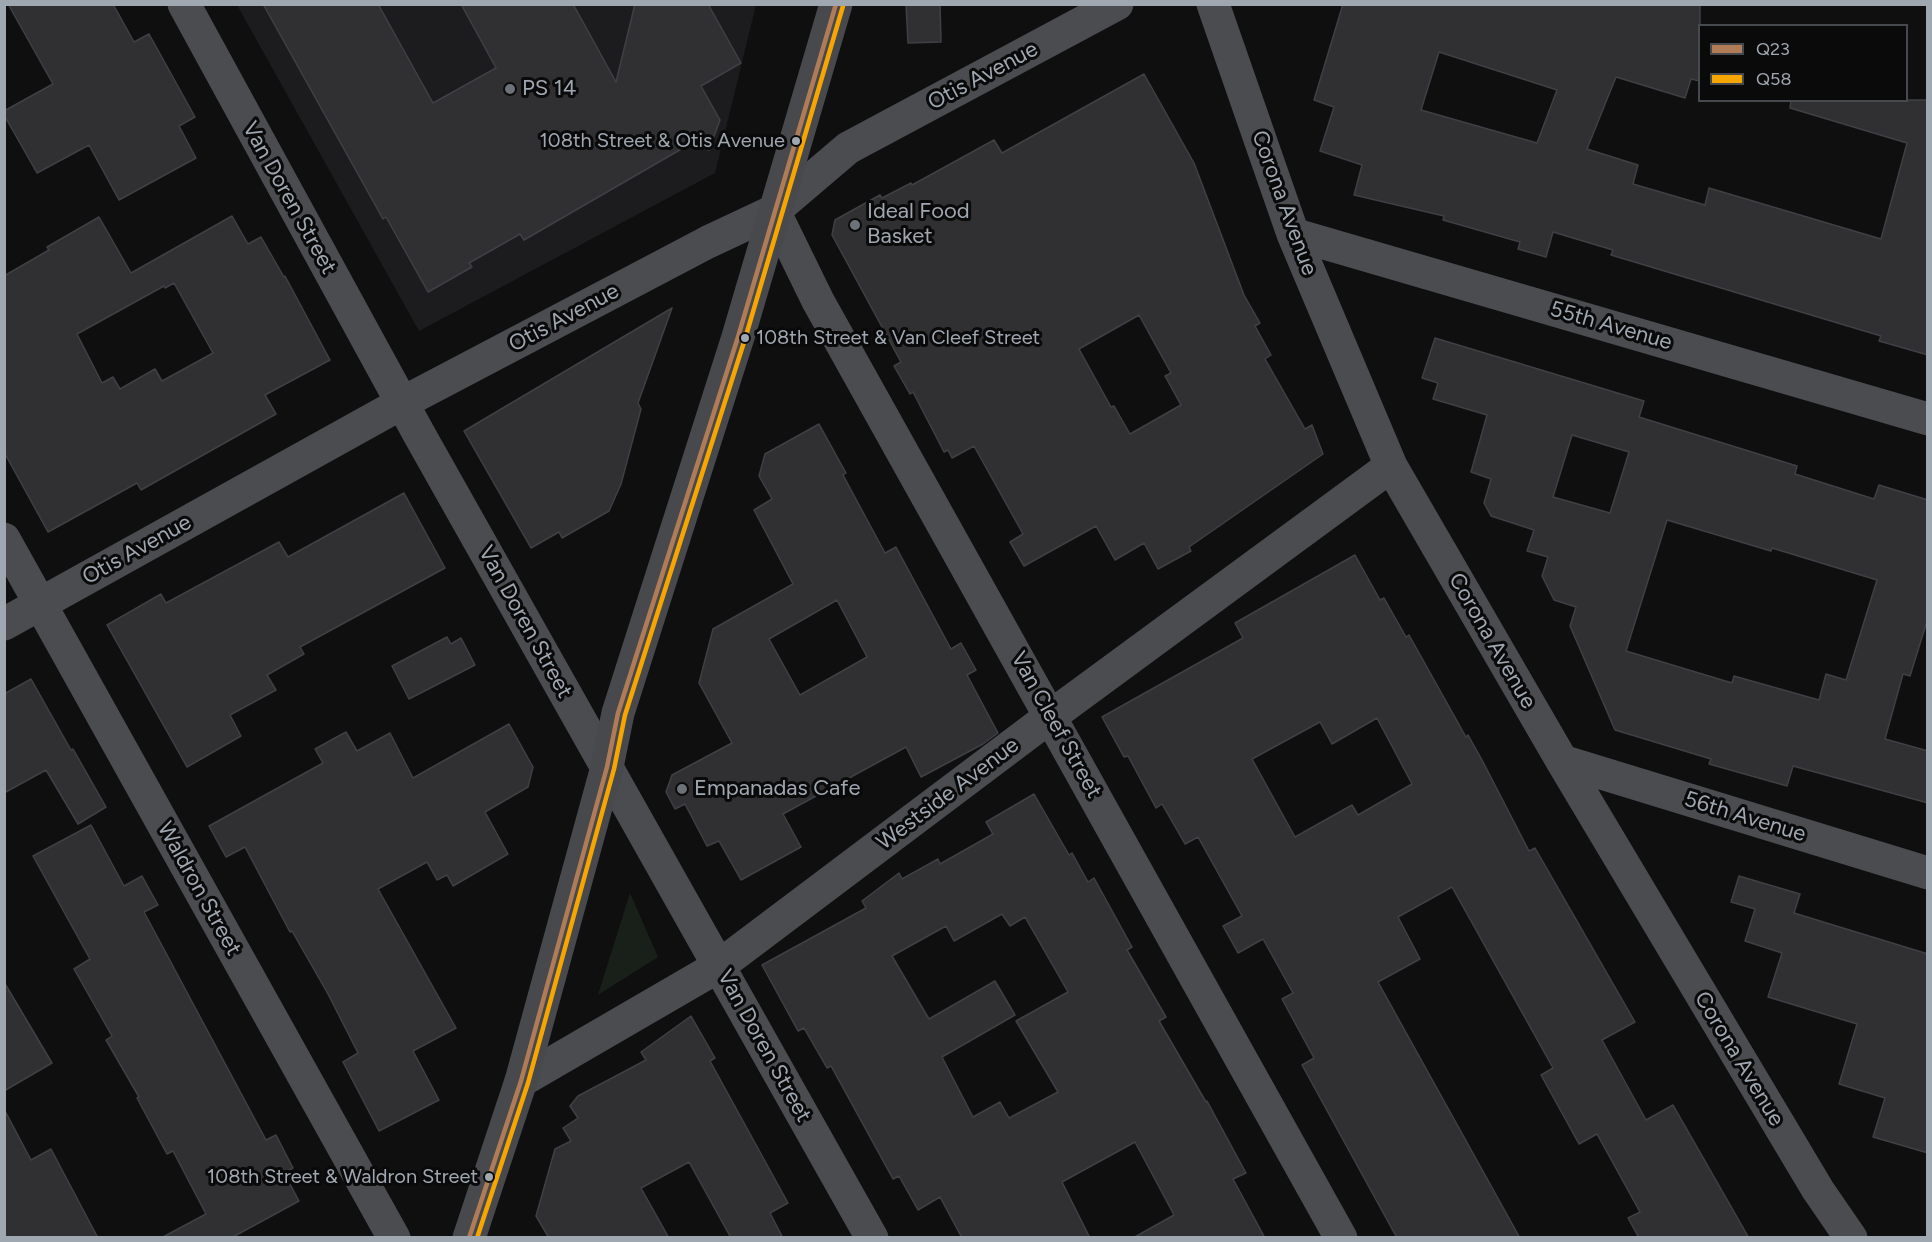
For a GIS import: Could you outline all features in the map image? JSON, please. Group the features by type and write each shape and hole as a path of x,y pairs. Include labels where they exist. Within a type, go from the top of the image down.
{"main road":[{"path":"469,1238 520,1081 607,767 618,713 738,337 836,4"}],"street":[{"name":"Van Doren Street","path":"184,4 402,403 872,1238"},
{"name":"Otis Avenue","path":"4,624 402,403 708,242 774,211 848,148 1117,4"},
{"name":"Corona Avenue","path":"1213,4 1293,234 1391,466 1562,761 1818,1190 1851,1238"},
{"name":"Van Cleef Street","path":"774,211 818,301 1341,1238"},
{"name":"55th Avenue","path":"1293,234 1928,419"},
{"name":"Westside Avenue","path":"520,1081 719,966 1051,716 1391,466"},
{"name":"Waldron Street","path":"4,539 394,1238"},
{"name":"56th Avenue","path":"1562,761 1928,873"}],"shaded area":[{"name":"PS 14","path":"237,5 756,5 715,173 419,331"},
{"path":"630,893 658,957 598,995"}],"building":[{"path":"8,4 113,4 134,42 149,34 195,117 179,126 196,158 119,200 89,145 37,173 4,115 4,111 53,84"},
{"name":"PS 14","path":"263,4 378,4 433,103 496,68 461,4 573,4 616,82 635,4 708,4 741,63 701,86 720,120 709,150 690,144 524,240 520,234 469,263 472,267 428,292 386,217 383,219"},
{"path":"906,4 940,4 941,42 908,43"},
{"path":"1343,4 1700,4 1698,81 1691,79 1685,98 1616,77 1587,149 1638,165 1633,184 1705,205 1709,188 1881,239 1907,143 1790,108 1791,102 1928,100 1928,355 1879,341 1881,336 1611,255 1613,250 1553,232 1546,257 1518,249 1520,242 1443,220 1444,216 1354,195 1362,165 1320,151 1334,107 1314,100","holes":["1439,52 1557,90 1537,143 1421,110"]},
{"path":"1144,74 1194,163 1244,295 1260,323 1255,326 1271,355 1265,359 1305,429 1312,425 1323,454 1189,547 1191,551 1158,569 1144,543 1115,560 1096,526 1024,566 1010,542 1023,534 974,446 952,458 948,450 944,452 913,392 910,394 894,366 901,362 832,235 835,220 880,195 882,198 911,183 912,185 994,140 1002,153","holes":["1139,315 1171,373 1165,376 1181,405 1130,434 1114,406 1111,407 1079,349"]},
{"path":"232,216 248,244 261,237 285,276 330,360 265,395 276,414 141,490 137,483 48,532 4,452 4,276 49,250 47,247 99,217 131,273","holes":["174,283 213,353 162,381 155,369 120,389 113,377 102,383 77,334 164,286 165,288"]},
{"path":"672,308 638,403 641,409 621,484 609,511 562,538 559,532 531,548 464,431"},
{"path":"1435,338 1644,401 1639,417 1797,466 1795,474 1874,499 1879,485 1928,500 1928,618 1910,676 1903,674 1885,739 1928,751 1928,803 1793,766 1787,786 1709,764 1711,759 1615,730 1570,626 1576,607 1554,600 1542,576 1548,557 1527,551 1534,530 1491,516 1484,503 1491,479 1471,472 1487,415 1433,399 1438,383 1422,378","holes":["1572,435 1629,452 1610,513 1553,497","1667,520 1771,551 1772,548 1877,580 1846,680 1826,674 1819,700 1734,676 1732,683 1626,651"]},
{"path":"819,424 846,473 843,475 885,553 896,547 951,649 961,643 976,670 967,675 998,733 983,744 921,777 906,747 783,814 801,847 741,880 719,841 707,846 685,804 675,809 666,792 672,775 732,743 699,683 713,629 793,584 754,510 772,499 759,476 765,454","holes":["837,600 867,657 800,695 769,639"]},
{"path":"404,493 445,568 300,647 304,654 267,675 276,690 230,715 241,736 187,767 107,625 161,594 166,603 279,542 288,557"},
{"path":"1355,555 1380,600 1384,598 1406,637 1409,635 1466,737 1468,735 1482,760 1529,851 1535,848 1635,1022 1602,1040 1646,1120 1673,1105 1749,1238 1639,1238 1628,1218 1640,1212 1597,1134 1579,1144 1541,1075 1553,1068 1452,887 1398,917 1420,959 1378,982 1520,1238 1397,1238 1302,1065 1314,1058 1282,999 1293,993 1263,939 1238,953 1223,926 1242,916 1198,837 1185,844 1162,804 1156,808 1128,756 1124,757 1102,717 1243,638 1235,623","holes":["1377,718 1412,784 1358,815 1352,805 1295,837 1252,759 1320,722 1332,744"]},
{"path":"447,637 451,644 461,638 475,665 409,699 392,666"},
{"path":"31,679 106,807 78,824 46,770 4,793 4,694"},
{"path":"509,724 533,767 528,787 485,812 508,854 453,886 447,875 437,880 427,862 378,889 456,1028 413,1051 439,1100 379,1131 343,1062 358,1053 328,994 292,931 290,932 245,847 226,857 209,826 323,763 315,749 346,732 357,751 390,733 413,778"},
{"path":"1034,794 1069,855 1072,853 1088,882 1094,878 1132,947 1127,950 1166,1017 1159,1021 1207,1101 1246,1173 1233,1179 1265,1238 1133,1238 1174,1215 1135,1142 1062,1182 1090,1238 962,1238 940,1197 918,1210 899,1176 893,1179 831,1066 827,1068 804,1028 798,1031 762,965 866,908 862,901 899,873 902,879 938,859 940,864 993,834 986,822","holes":["1002,914 1010,926 1025,917 1068,992 1016,1021 1058,1092 1009,1118 1000,1102 973,1117 942,1057 1015,1015 995,981 929,1019 892,956 946,926 954,941"]},
{"path":"91,825 124,886 142,876 158,905 144,912 266,1140 276,1135 293,1168 284,1173 299,1201 231,1238 161,1238 206,1214 173,1151 167,1154 137,1098 139,1097 106,1040 112,1036 74,969 90,959 33,856"},
{"path":"1739,876 1800,894 1794,913 1928,954 1928,1153 1873,1137 1885,1098 1839,1084 1857,1024 1768,997 1782,953 1745,941 1755,909 1731,902"},
{"path":"4,982 52,1063 4,1091"},
{"path":"691,1016 715,1058 710,1061 788,1203 770,1213 783,1238 731,1238 689,1162 641,1188 669,1238 549,1238 536,1216 555,1149 571,1141 563,1128 578,1118 570,1106 578,1096 646,1060 641,1052"},
{"path":"4,1109 31,1160 51,1149 98,1238 4,1238"}],"transit line":[{"name":"Q23","path":"469,1238 521,1081 607,767 618,713 738,337 836,4"},
{"name":"Q58","path":"477,1238 528,1083 614,769 625,715 745,339 843,6"}],"place":[{"name":"PS 14","path":"510,89"},
{"name":"108th Street & Otis Avenue","path":"796,141"},
{"name":"Ideal Food Basket","path":"855,225"},
{"name":"108th Street & Van Cleef Street","path":"745,338"},
{"name":"Empanadas Cafe","path":"682,789"},
{"name":"108th Street & Waldron Street","path":"489,1177"}]}
